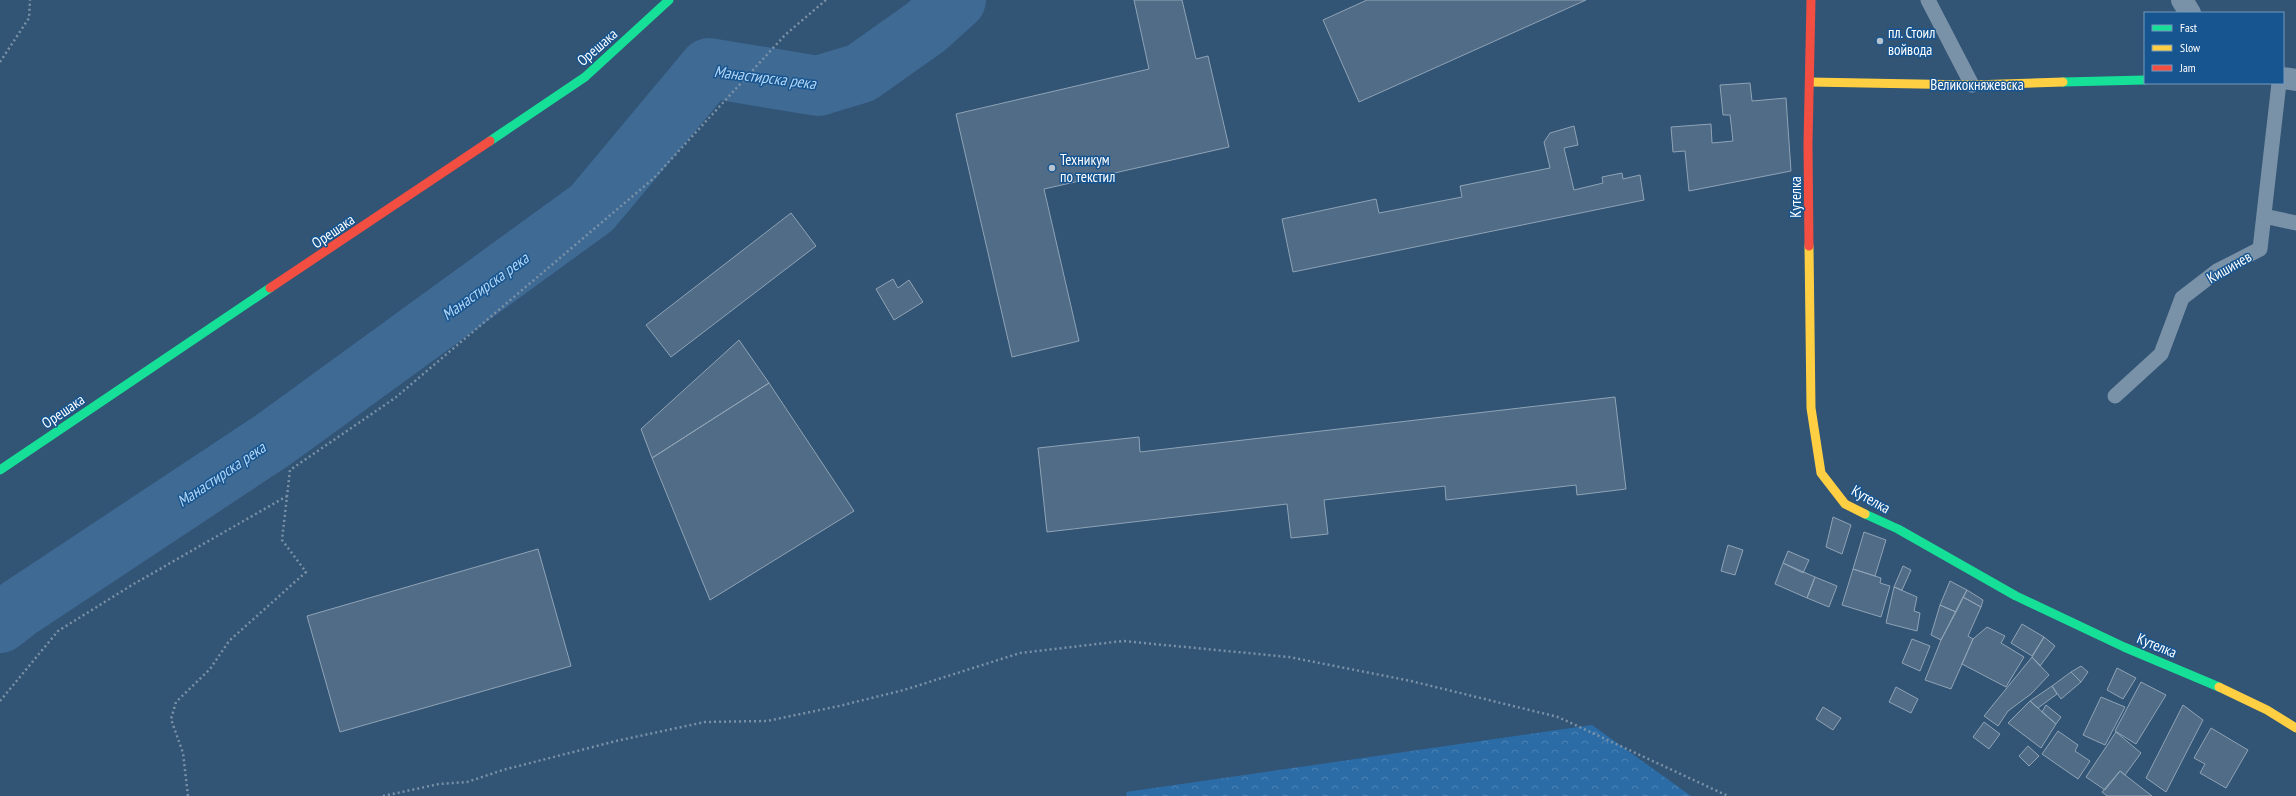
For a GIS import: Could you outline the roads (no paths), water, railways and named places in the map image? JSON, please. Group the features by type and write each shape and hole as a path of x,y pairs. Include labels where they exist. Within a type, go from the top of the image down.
{"street":[{"name":"Орешака","path":"0,470 585,77 669,0"},
{"name":"Кутелка","path":"1811,0 1811,408 1821,473 1845,504 1898,529 2016,596 2124,647 2196,676 2267,710 2296,728"},
{"path":"2182,0 2189,12"},
{"path":"2284,78 2296,80"},
{"name":"Великокняжевска","path":"1810,82 1972,85 2144,80"}],"lane":[{"path":"1928,0 1972,85"},
{"name":"Кишинев","path":"2115,396 2161,354 2182,298 2217,271 2260,249 2279,84"},
{"path":"2264,216 2296,223"}],"waterway":[{"name":"Манастирска река","path":"0,623 18,609 273,440 592,208 709,68 818,86 861,73 926,27 956,0"}],"place":[{"name":"пл. Стоил войвода","path":"1880,41"},
{"name":"Техникум по текстил","path":"1052,168"}]}
